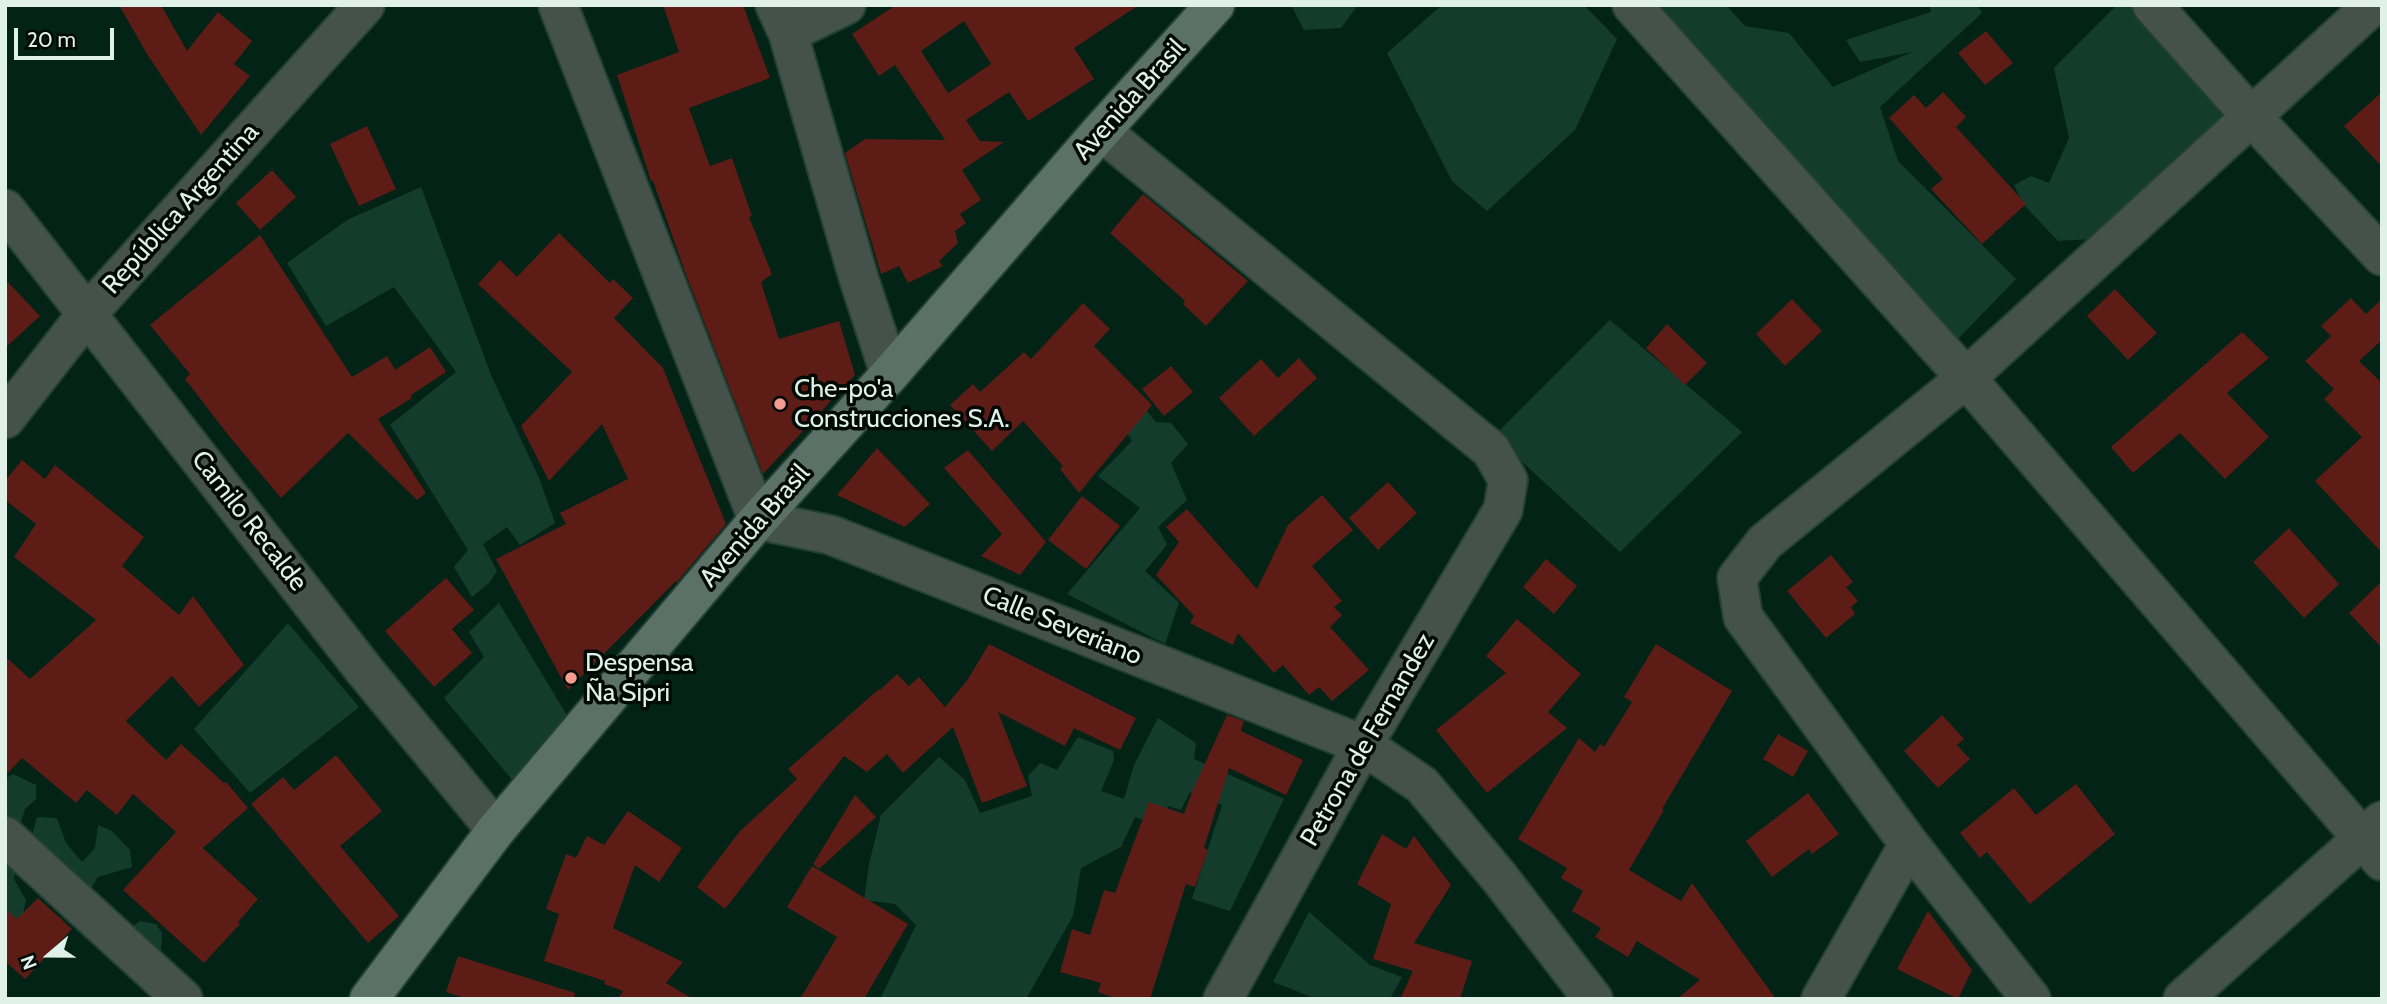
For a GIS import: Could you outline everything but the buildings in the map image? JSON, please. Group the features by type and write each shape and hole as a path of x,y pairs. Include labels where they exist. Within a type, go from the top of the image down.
{"street":[{"name":"República Argentina","path":"5,419 87,314 365,5"},
{"path":"558,5 758,520"},
{"path":"846,5 782,19 890,374"},
{"name":"Avenida Brasil","path":"369,999 496,830 758,520 1215,5"},
{"path":"1632,5 2375,840 2183,999"},
{"path":"2152,5 2382,256"},
{"path":"2031,999 1909,844 1743,617 1737,578 1765,542 1966,378 2373,5"},
{"name":"Petrona de Fernandez","path":"1101,131 1491,450 1508,480 1503,510 1363,745 1223,999"},
{"name":"Camilo Recalde","path":"5,209 365,671 496,830"},
{"name":"Calle Severiano","path":"758,520 831,535 1363,745 1422,785 1499,877 1593,999"},
{"path":"5,836 183,999"},
{"path":"1821,999 1909,844"}],"green space":[{"path":"1291,5 1358,5 1341,28 1304,30"},
{"path":"1442,5 1584,5 1617,39 1575,130 1487,211 1452,181 1387,53"},
{"path":"1651,5 1726,5 1745,26 1789,33 1833,87 1912,52 1860,62 1846,40 1931,12 1930,5 1977,5 1982,13 1880,107 1898,161 2016,279 1957,340"},
{"path":"2117,5 2137,5 2236,108 2092,239 2058,241 2024,205 2014,185 2031,176 2049,183 2069,138 2054,68"},
{"path":"421,187 491,375 539,478 555,523 520,545 507,527 483,544 497,571 489,583 472,597 454,567 468,550 390,425 456,372 394,287 326,326 287,263 347,220"},
{"path":"1610,320 1742,432 1620,552 1494,436"},
{"path":"1142,405 1156,422 1171,423 1188,444 1171,463 1187,500 1158,527 1167,545 1145,571 1179,603 1165,644 1067,594 1140,508 1098,476 1132,441 1120,422"},
{"path":"499,603 571,722 518,787 444,698 484,657 469,632"},
{"path":"288,623 359,707 250,793 194,729"},
{"path":"1158,718 1196,743 1194,759 1284,799 1230,911 1192,899 1222,805 1190,792 1181,810 1168,806 1159,826 1135,817 1121,847 1081,868 1073,916 1026,999 880,999 916,925 895,904 864,900 869,864 881,815 939,757 965,780 980,813 1032,796 1028,776 1040,763 1057,770 1078,737 1113,751 1114,760 1101,791 1124,799 1134,765"},
{"path":"13,774 36,785 36,799 25,809 21,822 5,818 5,779"},
{"path":"37,817 57,818 66,843 82,862 95,848 98,825 112,831 130,850 132,867 98,877 87,895 29,846"},
{"path":"5,853 17,863 14,879 26,900 23,914 5,928"},
{"path":"1309,912 1370,965 1402,977 1390,999 1317,999 1273,982"},
{"path":"140,921 156,924 162,933 161,951 154,945 156,953 124,932"}],"place":[{"name":"Che-po'a Construcciones S.A.","path":"780,404"},
{"name":"Despensa Ña Sipri","path":"571,678"}]}
